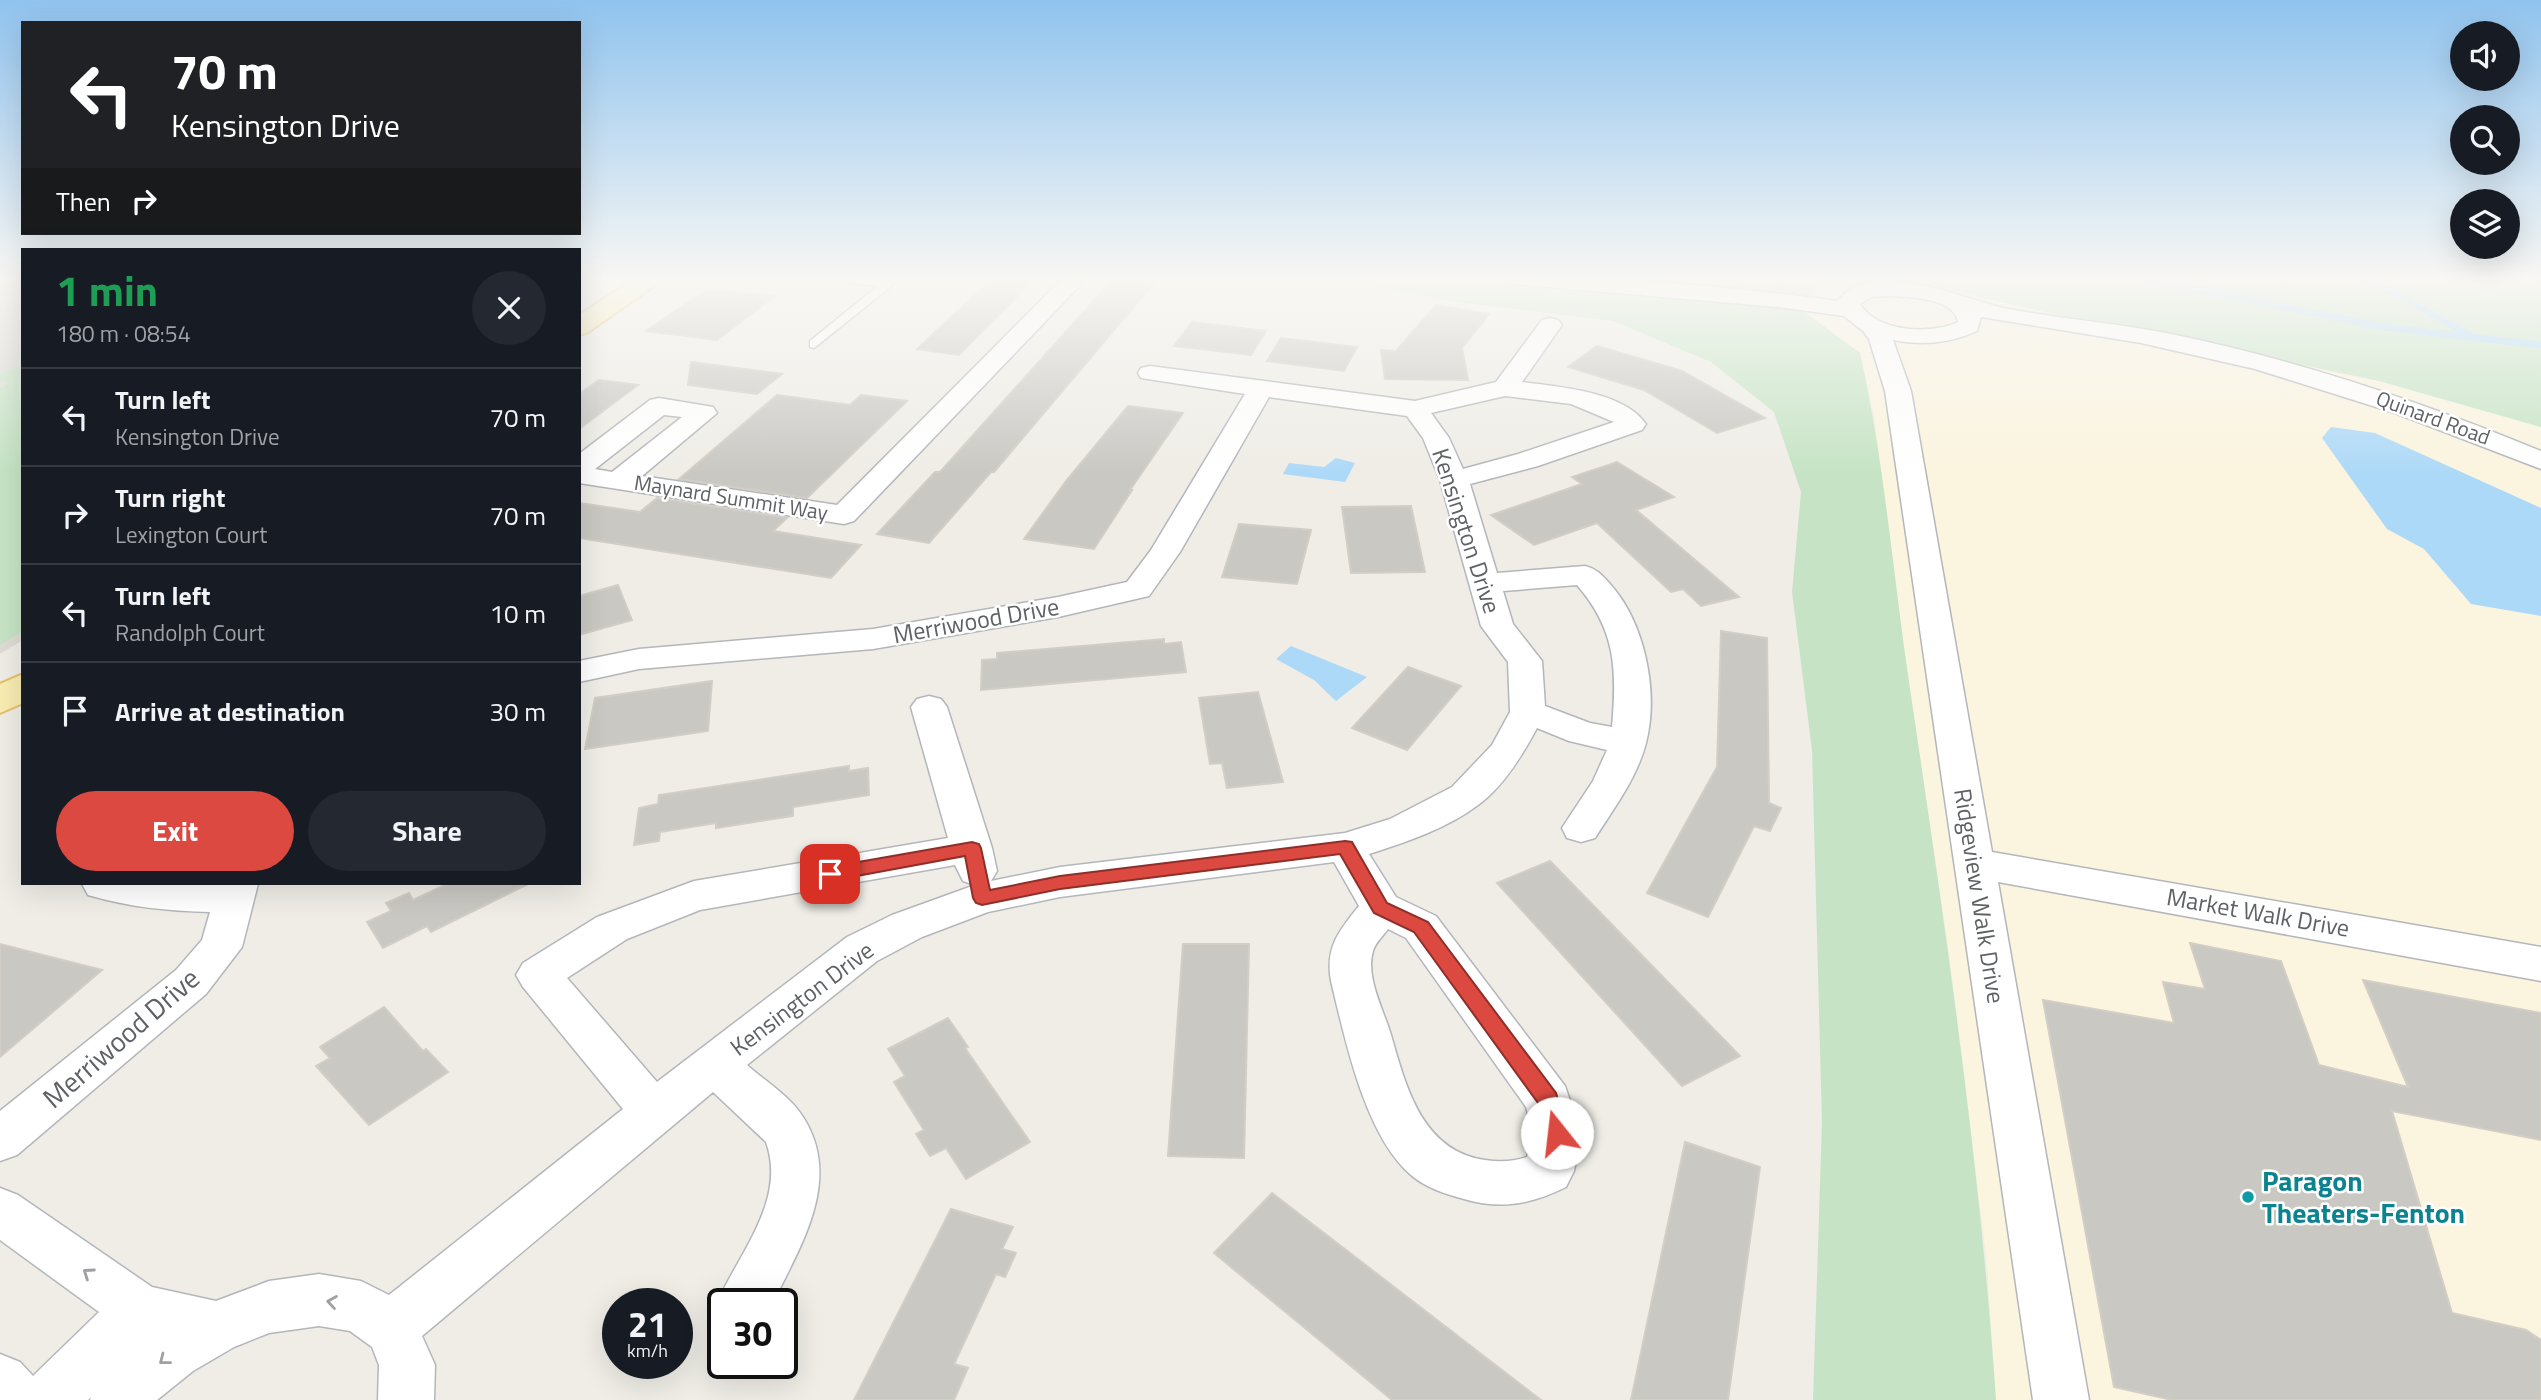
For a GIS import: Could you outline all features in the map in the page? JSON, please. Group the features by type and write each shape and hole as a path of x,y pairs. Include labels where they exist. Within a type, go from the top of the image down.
{"main road":[{"path":"0,701 21,687"}],"street":[{"name":"Maynard Summit Way","path":"581,475 844,515 1013,342"},
{"path":"1505,388 1538,342"},
{"name":"Ridgeview Walk Drive","path":"1882,342 1898,391 2061,1400"},
{"name":"Ridgeview Walk Drive","path":"1898,391 1907,353 1921,342"},
{"name":"Quinard Road","path":"2108,342 2238,369 2376,411 2477,449 2541,478"},
{"name":"Quinard Road","path":"2171,342 2277,366 2414,410 2541,461"},
{"path":"1150,373 1415,409 1505,388 1575,397 1619,412 1633,424 1528,460 1454,480"},
{"name":"Merriwood Drive","path":"581,672 639,659 873,639 1058,607 1138,589 1165,552 1261,388"},
{"path":"581,466 659,406 704,413 618,481"},
{"name":"Kensington Drive","path":"391,1328 654,1112 862,949 907,926 982,898 1060,882 1345,847 1404,829 1465,796 1506,752 1528,712 1525,662 1497,626 1454,480 1436,438 1415,409"},
{"path":"1484,583 1585,575 1612,608 1628,653 1633,691 1628,742 1611,784 1581,828"},
{"path":"929,706 951,789 972,848 982,898"},
{"path":"1528,712 1582,733 1628,742"},
{"path":"1345,847 1381,908 1421,927 1548,1100 1557,1133 1549,1171 1535,1179 1505,1186 1468,1180 1445,1172 1422,1157 1407,1138 1388,1104 1352,973 1351,950 1381,908"},
{"path":"654,1112 538,975 612,928 694,896 972,848"},
{"name":"Market Walk Drive","path":"1975,863 2541,964"},
{"path":"104,885 159,896 236,890"},
{"name":"Merriwood Drive","path":"0,1140 191,982 221,947 236,890"},
{"path":"715,1066 786,1131 798,1169 789,1209 751,1288"},
{"path":"0,1211 141,1310 216,1327"},
{"path":"118,1400 135,1382 174,1352 216,1327 269,1307 318,1300 360,1307 391,1328 407,1365 406,1400"},
{"path":"48,1400 141,1310"},
{"path":"0,1382 17,1400"}],"shaded area":[{"path":"0,342 21,342 21,641 0,654"},
{"path":"1823,342 2191,342 2379,381 2541,427 2541,1400 1996,1400 1987,1264 1949,954 1905,654 1873,409"}],"green space":[{"path":"1664,342 1846,342 1860,353 1882,479 1960,1044 1981,1222 1996,1400 1813,1400 1822,1123 1812,750 1792,592 1801,492 1774,412 1711,362"},
{"path":"2191,342 2541,342 2541,427 2379,381"},
{"path":"21,365 21,632 0,645 0,389 11,383 0,381 0,375"}],"water":[{"path":"2331,427 2375,433 2541,508 2541,616 2471,604 2424,549 2387,529 2322,438"},
{"path":"1336,458 1355,463 1345,482 1283,474 1289,463 1324,467"},
{"path":"1291,646 1367,677 1336,701 1314,680 1276,659"}],"building":[{"path":"924,342 972,342 959,355 917,349"},
{"path":"1056,342 1104,342 994,472 991,472 929,543 877,534 935,472 940,472"},
{"path":"1177,342 1259,342 1251,355 1174,346"},
{"path":"1278,342 1318,342 1357,347 1344,371 1267,361"},
{"path":"1404,342 1466,342 1462,348 1468,380 1385,379 1381,350 1396,351"},
{"path":"1597,346 1682,371 1765,418 1717,433 1644,390 1568,367"},
{"path":"691,362 782,374 757,394 688,385"},
{"path":"599,380 638,385 581,428 581,393"},
{"path":"777,395 850,405 861,395 907,401 807,498 679,479"},
{"path":"1128,406 1183,413 1130,490 1094,549 1024,539 1066,481"},
{"path":"1617,462 1674,497 1636,510 1739,597 1701,606 1683,589 1671,592 1597,523 1534,545 1491,515 1582,484 1572,477"},
{"path":"657,498 787,518 773,531 861,545 831,578 581,538 581,503 640,512"},
{"path":"1411,506 1425,572 1351,573 1342,507"},
{"path":"1239,524 1311,530 1297,584 1222,577"},
{"path":"618,585 632,620 581,634 581,595"},
{"path":"1721,631 1767,638 1769,803 1781,808 1770,831 1754,826 1708,917 1647,893 1717,767"},
{"path":"1164,639 1164,644 1181,642 1186,672 981,690 982,660 997,659 997,653"},
{"path":"1408,667 1461,686 1407,750 1352,728"},
{"path":"712,681 708,731 585,749 595,698"},
{"path":"1258,692 1283,782 1227,788 1222,763 1210,764 1199,698"},
{"path":"849,766 849,771 868,768 869,795 793,807 793,816 716,828 716,823 660,832 659,841 634,845 639,808 658,804 659,795"},
{"path":"1550,861 1740,1056 1682,1086 1497,883"},
{"path":"445,885 526,885 431,932 427,926 383,948 367,922 391,911 386,903 409,893 413,900"},
{"name":"Paragon Theaters-Fenton","path":"2190,943 2281,961 2319,1065 2408,1087 2363,980 2541,1013 2541,1140 2392,1111 2452,1313 2526,1330 2541,1340 2541,1400 2172,1400 2114,1387 2043,1000 2174,1023 2163,982 2205,989"},
{"path":"0,944 102,970 0,1057"},
{"path":"1183,944 1249,944 1244,1158 1168,1156"},
{"path":"384,1007 423,1051 426,1049 448,1072 369,1125 316,1066 330,1058 320,1047"},
{"path":"948,1018 968,1047 965,1048 1030,1142 966,1179 946,1148 930,1156 916,1134 924,1130 894,1082 905,1076 888,1049"},
{"path":"1685,1142 1760,1167 1728,1400 1631,1400"},
{"path":"1272,1193 1541,1400 1392,1400 1214,1253"},
{"path":"951,1209 1013,1227 1002,1249 1016,1253 1005,1277 996,1274 954,1364 968,1368 954,1400 854,1400"}],"waterway":[{"path":"2518,342 2541,345"}],"place":[{"name":"Paragon Theaters-Fenton","path":"2248,1197"}],"route":[{"path":"830,874 972,848 982,898 1060,882 1345,847 1381,908 1421,927 1548,1100 1557,1133"}]}
